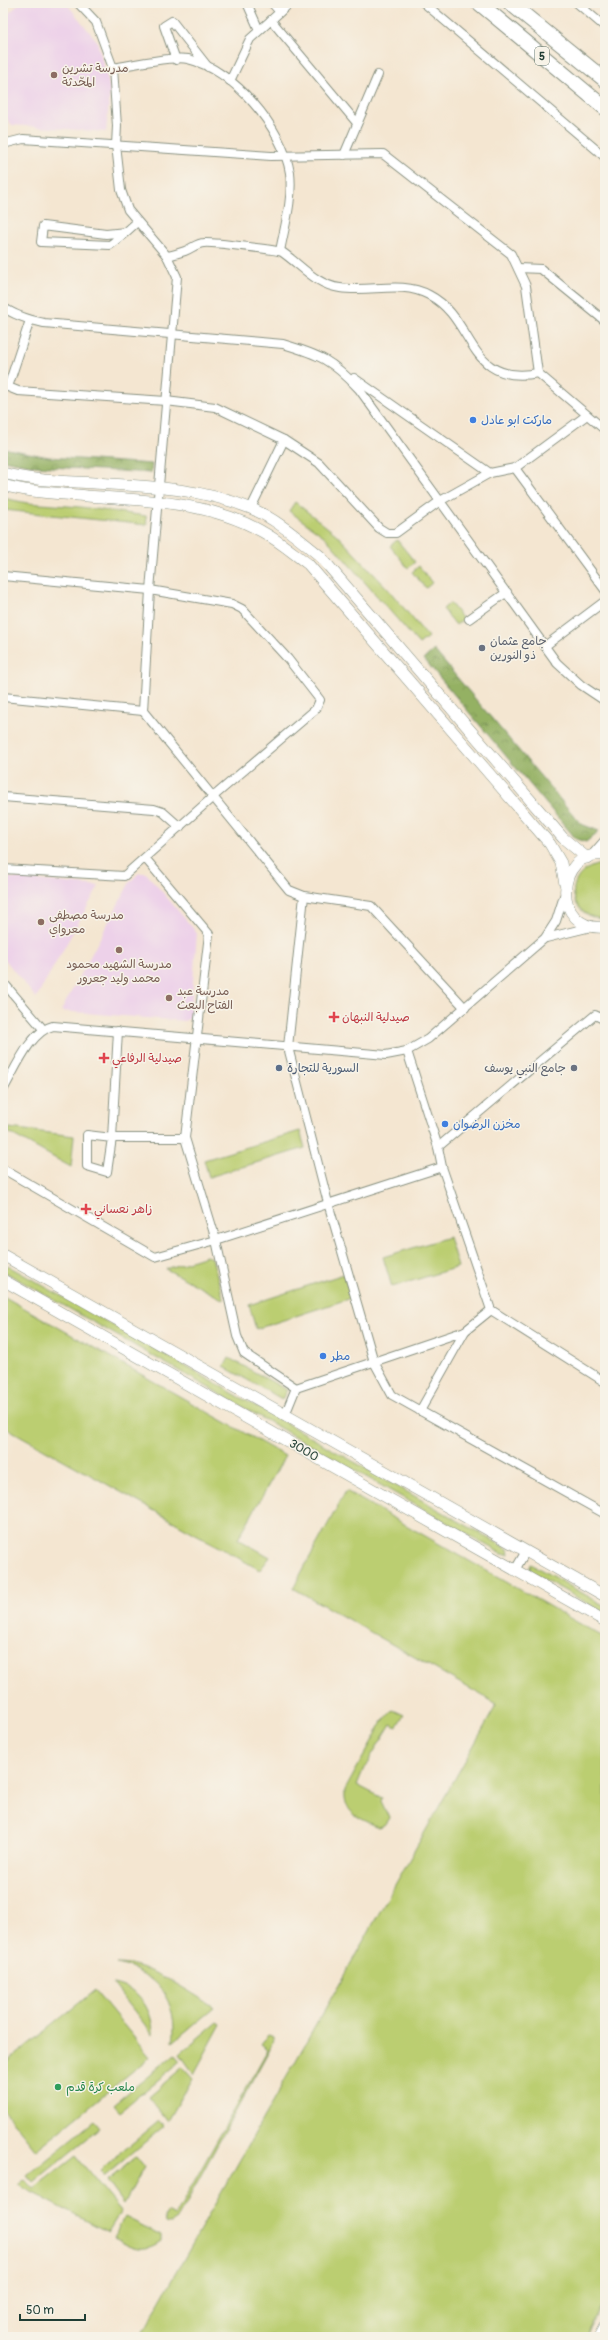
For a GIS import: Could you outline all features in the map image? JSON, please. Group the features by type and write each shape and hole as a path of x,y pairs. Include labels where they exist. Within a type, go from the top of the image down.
{"highway":[{"name":"5","path":"479,3 605,108"},
{"name":"5","path":"510,3 605,80"}],"street":[{"path":"78,3 96,22 113,68 117,126 116,145 121,190 128,210 167,256 178,277 150,590 143,712 214,796 289,890 304,896 371,906 465,1008"},
{"path":"247,3 259,30"},
{"path":"272,3 280,12"},
{"path":"230,81 250,39 290,3"},
{"path":"424,3 605,157"},
{"path":"576,3 605,27"},
{"path":"271,20 357,123"},
{"path":"176,60 164,26 172,21 208,68"},
{"path":"113,68 136,63 188,59 222,73 262,113 285,156 290,172 291,200 280,251"},
{"path":"344,154 378,75"},
{"path":"3,144 23,139 285,156 383,154 511,254 526,286 538,373 605,430"},
{"path":"126,232 106,234 43,226 41,242 110,245 126,232 137,222"},
{"path":"167,256 185,251 204,242 280,251 312,276 331,286 341,289 391,287 418,290 430,295 448,311 484,362 509,375 523,376 538,373"},
{"path":"518,268 541,269 605,321"},
{"path":"3,307 10,312 30,320 283,344 313,353 339,367 490,473"},
{"path":"30,320 6,386 18,391 166,401 215,408 284,440 319,463 379,528 387,533 396,533 440,501 490,473 515,468 587,415"},
{"path":"339,367 359,389 557,663 581,685 605,701"},
{"path":"251,508 284,440"},
{"path":"515,468 605,590"},
{"path":"3,473 42,480 160,487 197,492 251,508 292,533 320,556 563,838 589,857 605,855"},
{"path":"3,485 38,492 158,501 187,505 224,516 260,530 308,564 550,844 561,863 565,884 564,895 556,921 545,938 465,1008 421,1044 407,1051 386,1055 59,1026 43,1029 35,1036 3,1090"},
{"path":"3,576 150,590 228,603 242,609 288,659 320,700 316,710 214,796 124,876 3,869"},
{"path":"468,619 507,592"},
{"path":"545,646 605,601"},
{"path":"361,627 372,617"},
{"path":"3,697 143,712"},
{"path":"3,797 154,809 163,812 180,827"},
{"path":"565,884 573,868 589,857 605,840"},
{"path":"144,858 208,934 195,1038 185,1138 216,1240 237,1336 244,1352 296,1388"},
{"path":"564,895 573,915 591,927"},
{"path":"304,896 288,1047 328,1202 374,1362 392,1395 605,1514"},
{"path":"545,938 591,927 605,927"},
{"path":"3,982 43,1029"},
{"path":"438,1147 595,1014 605,1020"},
{"path":"118,1031 112,1138 107,1172 87,1166 87,1135 112,1138 185,1138"},
{"path":"407,1051 438,1147 442,1167 491,1310 605,1382"},
{"path":"3,1169 155,1257 216,1240 328,1202 442,1167"},
{"name":"3000","path":"3,1255 605,1596"},
{"name":"3000","path":"3,1280 605,1621"},
{"path":"296,1388 465,1331 491,1310"},
{"path":"420,1411 465,1331"},
{"path":"286,1415 296,1388"},
{"path":"515,1570 526,1551"},
{"path":"599,2337 605,2326"}],"shaded area":[{"path":"20,3 66,3 97,41 110,89 106,132 12,125 3,114 3,19"},
{"path":"139,873 146,873 197,933 190,1018 184,1021 61,1011 130,882"},
{"name":"مدرسة مصطفى معرواي","path":"3,877 99,886 36,998 3,957"}],"green space":[{"path":"3,448 49,457 152,464 151,473 35,466 3,460"},
{"path":"3,498 27,503 80,507 146,516 147,525 4,510"},
{"path":"295,502 337,535 388,589 428,637 419,644 325,537 289,511"},
{"path":"397,540 415,562 408,568 390,546"},
{"path":"419,566 432,583 426,588 412,572"},
{"path":"450,603 463,619 456,625 443,609"},
{"path":"434,650 581,824 599,831 586,842 576,839 424,659"},
{"path":"601,864 605,865 605,919 592,917 582,911 576,903 574,894 575,884 580,875 588,868"},
{"path":"9,1128 74,1136 71,1167 8,1132"},
{"path":"300,1131 305,1148 209,1177 204,1160"},
{"path":"449,1237 458,1267 392,1287 383,1257"},
{"path":"206,1256 212,1258 224,1300 166,1269"},
{"path":"3,1263 508,1549 509,1554 502,1554 3,1271"},
{"path":"344,1274 351,1298 256,1329 249,1305"},
{"path":"3,1296 285,1456 238,1539 270,1557 260,1570 3,1426"},
{"path":"229,1358 287,1390 282,1399 224,1367"},
{"path":"346,1491 605,1638 605,2301 585,2337 140,2337 497,1704 293,1588"},
{"path":"531,1564 605,1606 605,1613 529,1571"},
{"path":"393,1710 404,1715 397,1727 391,1724 370,1758 369,1763 364,1768 357,1785 382,1798 381,1801 389,1818 384,1825 378,1827 354,1814 350,1810 345,1798 345,1790 383,1721"},
{"path":"116,1964 142,1968 155,1973 215,2007 173,2042 174,2027 172,2014 168,2001 162,1991 153,1981 143,1974"},
{"path":"113,1984 130,1990 143,2002 150,2017 153,2035"},
{"name":"ملعب كرة قدم","path":"95,1990 150,2057 36,2150 3,2109 3,2065"},
{"path":"218,2022 221,2024 194,2074 180,2054"},
{"path":"268,2035 274,2037 274,2041 177,2219 171,2223 166,2222 165,2217 167,2212 175,2216 268,2049 261,2044"},
{"path":"175,2054 181,2061 119,2112 113,2105"},
{"path":"183,2067 193,2078 168,2121 149,2096"},
{"path":"94,2121 100,2128 34,2182 28,2175"},
{"path":"159,2121 164,2126 105,2176 100,2170"},
{"path":"76,2156 121,2211 108,2232 18,2185 25,2179 34,2189"},
{"path":"136,2157 144,2167 124,2204 107,2181"},
{"path":"125,2217 161,2235 161,2241 148,2248 137,2248 113,2237"}],"place":[{"name":"مدرسة تشرين المحّدثة","path":"54,75"},
{"name":"ماركت ابو عادل","path":"473,420"},
{"name":"جامع عثمان ذو النورين","path":"482,648"},
{"name":"مدرسة مصطفى معرواي","path":"41,922"},
{"name":"مدرسة الشهيد محمود محمد وليد جعرور","path":"119,950"},
{"name":"مدرسة عبد الفتاح البعث","path":"169,998"},
{"name":"صيدلية النبهان","path":"334,1017"},
{"name":"صيدلية الرفاعي","path":"104,1058"},
{"name":"السورية للتجارة","path":"279,1068"},
{"name":"جامع النبي يوسف","path":"574,1068"},
{"name":"مخزن الرضوان","path":"445,1124"},
{"name":"زاهر نعساني","path":"86,1209"},
{"name":"مطر","path":"323,1356"},
{"name":"ملعب كرة قدم","path":"58,2087"}]}
